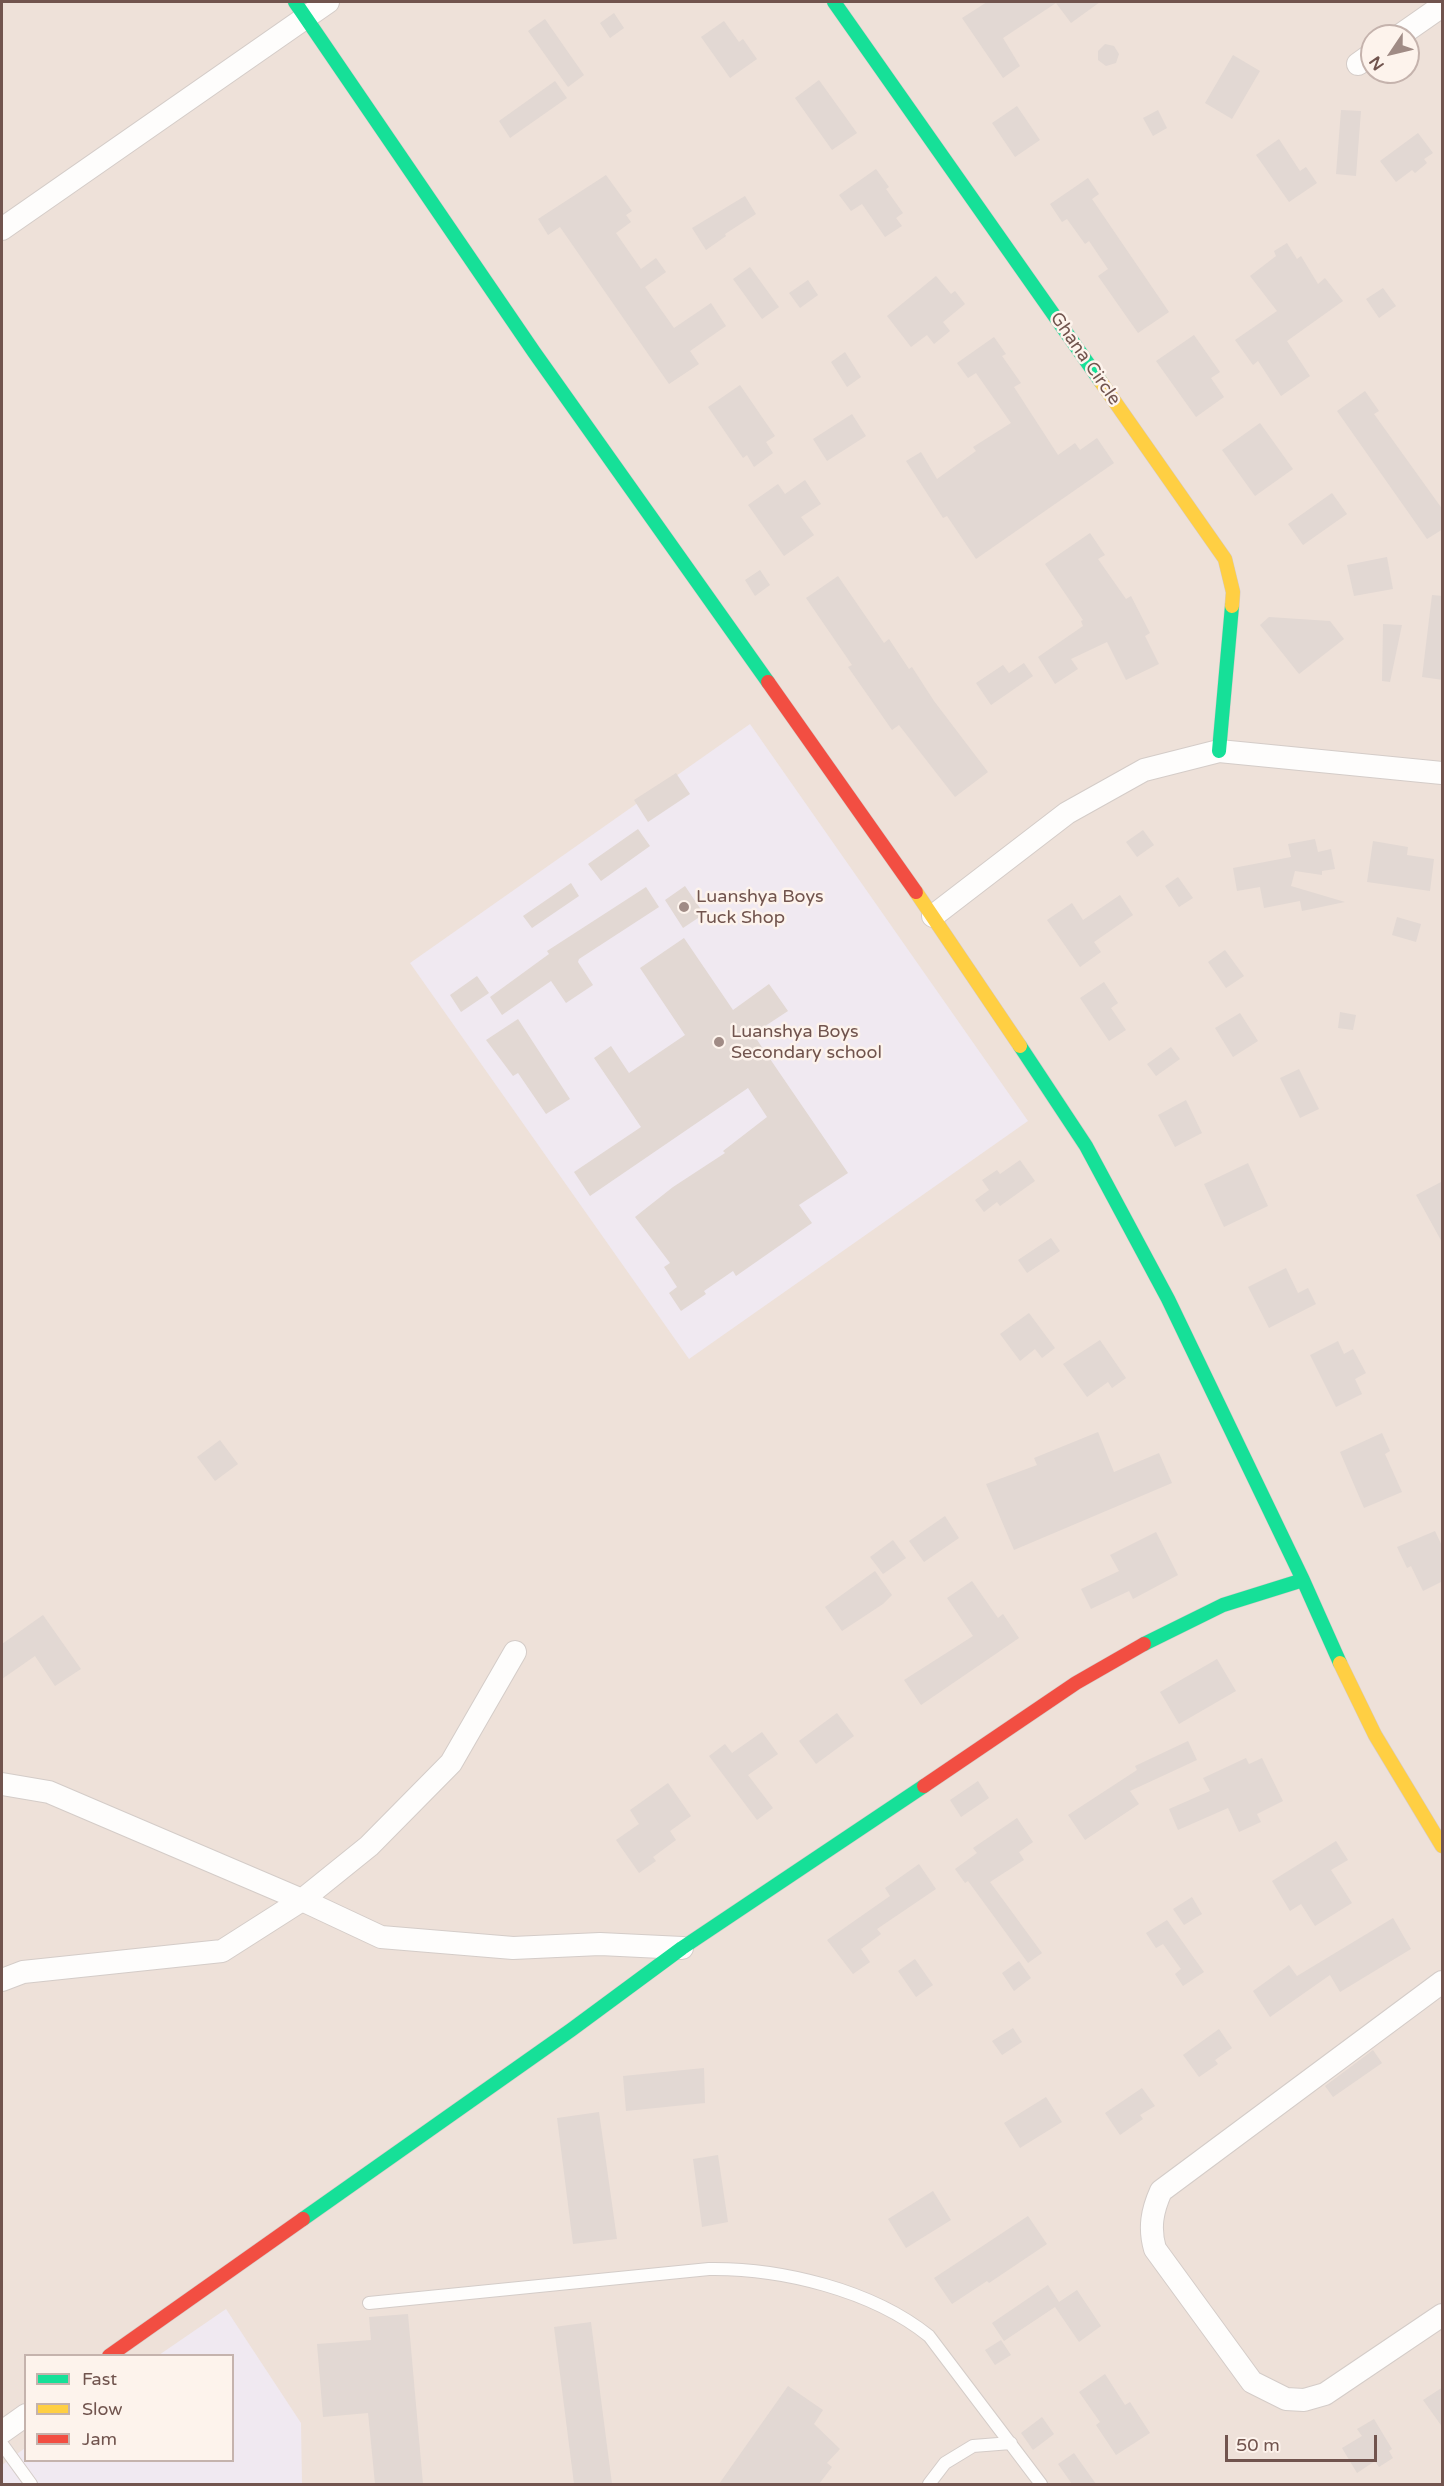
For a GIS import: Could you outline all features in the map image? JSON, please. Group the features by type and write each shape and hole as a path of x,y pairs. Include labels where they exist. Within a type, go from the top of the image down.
{"street":[{"path":"2,229 300,9 328,2"},
{"name":"Ghana Circle","path":"834,2 1225,559 1233,592 1219,751"},
{"path":"1417,24 1443,6"},
{"path":"300,9 534,352 933,916 1086,1146 1168,1299 1303,1580 1342,1670 1375,1735 1443,1846"},
{"path":"933,916 1066,813 1144,770 1219,751 1443,773"},
{"path":"110,2354 571,2030 682,1948 1076,1683 1149,1641 1223,1605 1303,1580"},
{"path":"2,1980 23,1972 222,1951 302,1900 369,1846 451,1763 515,1652"},
{"path":"2,1784 49,1792 302,1900 381,1937 513,1948 600,1944 682,1948"},
{"path":"1443,1982 1161,2191 1154,2205 1150,2233 1155,2249 1252,2382 1286,2399 1304,2400 1325,2394 1443,2315"},
{"path":"2,2432 24,2416"}],"lane":[{"path":"369,2303 709,2269 735,2269 809,2279 887,2309 914,2324 929,2336 1041,2484"},
{"path":"929,2484 945,2463 973,2446 1011,2443"},
{"path":"2,2444 31,2484"}],"shaded area":[{"path":"2,2 1442,2 1442,2484 2,2484"},
{"name":"Luanshya Boys Secondary school","path":"750,724 1028,1121 689,1359 410,963"},
{"path":"226,2309 301,2423 302,2484 2,2484 2,2465 24,2449 24,2462 234,2462 234,2354 160,2354"}],"building":[{"path":"987,2 1100,2 1071,23 1056,3 1003,38 1020,66 1003,78 962,18"},
{"path":"614,13 624,28 610,38 600,23"},
{"path":"545,19 584,75 568,87 528,31"},
{"path":"724,21 739,42 743,39 757,59 730,78 701,37"},
{"path":"1105,44 1114,46 1119,54 1116,63 1106,66 1098,60 1098,51"},
{"path":"1233,55 1260,71 1232,119 1205,103"},
{"path":"819,80 857,133 832,150 795,98"},
{"path":"555,81 567,98 510,138 499,121"},
{"path":"1017,106 1040,140 1015,157 992,123"},
{"path":"1158,110 1167,128 1153,136 1143,118"},
{"path":"1341,110 1361,111 1356,176 1336,174"},
{"path":"1418,133 1433,153 1424,159 1427,163 1415,173 1412,170 1396,182 1380,161"},
{"path":"1279,139 1300,171 1306,167 1317,183 1289,202 1256,155"},
{"path":"876,169 889,187 886,189 903,213 896,218 902,226 885,237 862,204 851,211 839,195"},
{"path":"606,175 632,211 626,215 631,222 616,233 641,269 656,258 666,272 645,287 674,328 711,303 726,326 690,351 699,364 669,384 560,227 548,235 538,219"},
{"path":"1088,178 1099,194 1092,199 1169,312 1138,333 1098,276 1108,269 1089,241 1085,244 1067,219 1062,222 1050,204"},
{"path":"745,196 756,214 725,234 726,236 706,250 692,228"},
{"path":"1287,243 1297,259 1301,256 1318,284 1325,278 1343,301 1287,341 1310,376 1281,396 1258,361 1253,365 1235,340 1277,311 1250,276 1276,256 1274,251"},
{"path":"750,267 779,307 762,319 733,279"},
{"path":"936,276 951,294 955,291 965,304 943,322 950,331 934,344 927,335 911,347 887,316"},
{"path":"808,280 818,295 800,308 789,293"},
{"path":"1383,288 1396,306 1379,318 1366,299"},
{"path":"1194,335 1220,372 1211,378 1224,397 1196,417 1156,361"},
{"path":"994,337 1006,354 1002,356 1021,383 1014,387 1058,455 1075,443 1080,450 1097,438 1114,463 976,559 947,516 943,518 906,461 921,452 937,479 976,451 973,447 1011,423 976,373 968,378 957,363"},
{"path":"845,352 861,377 847,387 831,362"},
{"path":"740,385 775,436 766,442 773,453 754,467 747,455 743,458 708,407"},
{"path":"1365,391 1379,411 1374,414 1443,510 1443,529 1427,539 1337,411"},
{"path":"852,414 866,436 827,461 813,439"},
{"path":"1260,423 1293,469 1255,496 1222,450"},
{"path":"805,480 821,504 801,517 814,535 784,556 748,505 778,484 785,494"},
{"path":"1332,493 1347,514 1303,545 1288,524"},
{"path":"1090,533 1105,555 1098,559 1126,599 1131,596 1150,633 1145,636 1159,664 1126,680 1107,642 1071,659 1078,669 1055,684 1038,657 1083,626 1081,621 1083,620 1045,564"},
{"path":"1387,557 1393,589 1354,596 1347,565"},
{"path":"760,570 770,585 755,596 745,580"},
{"path":"838,576 884,643 889,639 909,669 912,667 934,701 988,772 955,797 899,725 892,730 848,667 852,665 806,598"},
{"path":"1432,595 1443,596 1443,680 1422,677"},
{"path":"1269,617 1330,621 1344,639 1299,674 1260,625"},
{"path":"1383,624 1402,625 1390,682 1382,681"},
{"path":"1024,663 1033,676 991,705 976,683 1003,665 1009,673"},
{"path":"676,773 690,794 648,822 634,800"},
{"path":"638,829 650,846 601,881 588,864"},
{"path":"1143,830 1154,845 1137,857 1126,842"},
{"path":"1315,839 1318,852 1331,849 1335,869 1322,871 1322,875 1295,871 1291,886 1345,902 1302,911 1300,901 1264,908 1260,887 1237,891 1233,868 1291,857 1288,844"},
{"path":"1373,841 1408,847 1407,855 1434,859 1430,891 1367,882"},
{"path":"1178,877 1193,898 1179,907 1165,886"},
{"path":"571,883 579,896 532,928 523,916"},
{"name":"Luanshya Boys Tuck Shop","path":"685,886 704,914 683,928 665,900"},
{"path":"646,887 659,907 579,959 578,962 593,985 566,1003 551,981 502,1015 490,997 549,954 547,951"},
{"path":"1120,895 1133,915 1094,942 1101,952 1080,967 1047,920 1072,903 1083,920"},
{"path":"1397,917 1421,924 1416,942 1392,935"},
{"path":"684,938 733,1010 769,984 788,1011 753,1034 848,1173 799,1205 812,1223 736,1276 733,1271 704,1291 706,1294 681,1311 669,1293 677,1287 664,1267 670,1263 635,1217 673,1187 725,1153 723,1151 767,1117 748,1088 590,1196 574,1172 641,1127 594,1058 611,1046 629,1073 685,1035 640,968"},
{"path":"1225,950 1244,976 1226,988 1208,962"},
{"path":"477,976 489,993 461,1012 450,995"},
{"path":"1104,982 1118,1003 1111,1008 1126,1030 1109,1041 1080,998"},
{"path":"1340,1012 1356,1015 1353,1030 1338,1028"},
{"path":"1240,1013 1258,1041 1233,1057 1215,1028"},
{"path":"518,1019 570,1099 546,1114 518,1073 513,1076 486,1040"},
{"path":"1171,1047 1180,1059 1156,1076 1147,1064"},
{"path":"1299,1069 1319,1109 1300,1118 1280,1078"},
{"path":"1186,1100 1202,1133 1175,1147 1158,1115"},
{"path":"1020,1160 1035,1181 1000,1206 997,1202 984,1212 975,1200 989,1190 982,1180 997,1170 1000,1174"},
{"path":"1248,1163 1268,1206 1224,1227 1204,1184"},
{"path":"1443,1181 1443,1244 1416,1195"},
{"path":"1051,1238 1060,1251 1027,1273 1018,1260"},
{"path":"1286,1268 1298,1293 1308,1288 1316,1304 1269,1328 1248,1287"},
{"path":"1029,1313 1055,1348 1042,1358 1035,1349 1020,1361 1000,1334"},
{"path":"1100,1340 1126,1378 1112,1388 1108,1382 1087,1397 1063,1364"},
{"path":"1338,1341 1344,1354 1353,1349 1366,1373 1355,1379 1362,1394 1336,1407 1310,1355"},
{"path":"1098,1432 1114,1472 1159,1453 1172,1483 1014,1550 986,1484 1037,1465 1034,1458"},
{"path":"1382,1433 1390,1451 1385,1454 1402,1492 1364,1508 1340,1452"},
{"path":"220,1440 238,1464 215,1481 197,1457"},
{"path":"945,1516 959,1538 924,1562 909,1541"},
{"path":"1435,1531 1443,1548 1443,1581 1423,1591 1411,1566 1407,1568 1397,1547"},
{"path":"1156,1532 1178,1575 1133,1599 1129,1591 1091,1609 1081,1589 1119,1571 1110,1555"},
{"path":"893,1540 906,1558 883,1574 870,1557"},
{"path":"875,1571 892,1595 883,1604 842,1631 825,1607"},
{"path":"972,1581 998,1618 1003,1614 1019,1638 921,1705 904,1680 973,1636 947,1598"},
{"path":"43,1615 81,1669 55,1686 35,1656 2,1679 2,1644"},
{"path":"1217,1659 1236,1691 1179,1724 1160,1692"},
{"path":"837,1713 854,1736 816,1764 799,1741"},
{"path":"762,1732 778,1754 748,1775 773,1808 757,1820 709,1756 725,1744 732,1753"},
{"path":"1188,1741 1197,1760 1130,1791 1139,1804 1085,1840 1068,1815 1137,1770 1135,1766"},
{"path":"1246,1758 1249,1764 1262,1758 1283,1801 1257,1814 1261,1822 1239,1832 1228,1808 1178,1830 1169,1809 1210,1791 1203,1778"},
{"path":"978,1781 989,1798 961,1817 950,1800"},
{"path":"668,1783 691,1816 670,1831 676,1840 653,1857 656,1861 639,1873 616,1840 639,1824 630,1810"},
{"path":"1017,1818 1033,1842 1019,1852 1024,1860 990,1882 1042,1953 1028,1963 968,1881 965,1883 955,1869 977,1853 973,1848"},
{"path":"1336,1841 1348,1860 1331,1870 1352,1903 1315,1926 1301,1904 1290,1911 1272,1881"},
{"path":"919,1864 936,1889 877,1929 881,1934 861,1949 870,1962 853,1974 827,1940 890,1896 885,1888"},
{"path":"1192,1897 1202,1914 1184,1925 1173,1909"},
{"path":"1393,1918 1411,1949 1340,1992 1330,1975 1270,2017 1253,1991 1289,1965 1297,1976"},
{"path":"1167,1920 1204,1972 1183,1986 1175,1974 1181,1969 1163,1944 1156,1948 1146,1933"},
{"path":"915,1959 933,1985 916,1997 898,1971"},
{"path":"1019,1961 1031,1978 1014,1991 1002,1973"},
{"path":"1013,2028 1022,2042 1002,2055 992,2041"},
{"path":"1219,2029 1232,2048 1215,2060 1218,2064 1199,2077 1183,2055"},
{"path":"1373,2050 1382,2063 1333,2097 1325,2086"},
{"path":"704,2068 705,2103 626,2111 623,2076"},
{"path":"1142,2088 1155,2106 1140,2115 1143,2119 1120,2135 1105,2113"},
{"path":"1046,2097 1062,2122 1020,2148 1004,2123"},
{"path":"599,2112 617,2239 573,2244 557,2118"},
{"path":"718,2155 728,2222 702,2227 693,2159"},
{"path":"933,2191 951,2220 906,2248 888,2219"},
{"path":"1028,2216 1047,2244 989,2283 987,2281 952,2304 934,2278"},
{"path":"1048,2285 1059,2302 1077,2290 1101,2326 1079,2342 1055,2307 1004,2341 992,2323"},
{"path":"408,2314 423,2484 375,2484 368,2413 323,2417 317,2344 371,2340 369,2317"},
{"path":"591,2322 612,2484 574,2484 554,2327"},
{"path":"1001,2340 1011,2355 995,2365 985,2350"},
{"path":"1105,2374 1125,2405 1130,2402 1150,2433 1116,2455 1096,2425 1100,2422 1079,2392"},
{"path":"788,2386 823,2410 814,2424 840,2449 827,2463 832,2467 819,2484 719,2484"},
{"path":"1443,2387 1443,2428 1423,2400"},
{"path":"1042,2417 1054,2434 1033,2450 1021,2433"},
{"path":"1374,2419 1392,2449 1389,2451 1393,2458 1379,2467 1375,2461 1357,2473 1342,2448 1362,2436 1357,2429"},
{"path":"1074,2453 1096,2484 1072,2484 1058,2464"}],"traffic: fast":[{"path":"295,2 534,352 768,682"},
{"path":"834,2 1101,382"},
{"path":"1219,751 1232,606"},
{"path":"1020,1046 1086,1146 1168,1299 1303,1580 1340,1663"},
{"path":"1144,1644 1223,1605 1303,1580"},
{"path":"303,2219 571,2030 682,1948 924,1786"}],"traffic: slow":[{"path":"1101,382 1225,559 1233,592 1232,606"},
{"path":"916,892 1020,1046"},
{"path":"1340,1663 1375,1735 1442,1846"}],"traffic: jam":[{"path":"768,682 916,892"},
{"path":"924,1786 1076,1683 1144,1644"},
{"path":"112,2354 303,2219"}],"place":[{"name":"Luanshya Boys Tuck Shop","path":"684,907"},
{"name":"Luanshya Boys Secondary school","path":"719,1042"}]}
